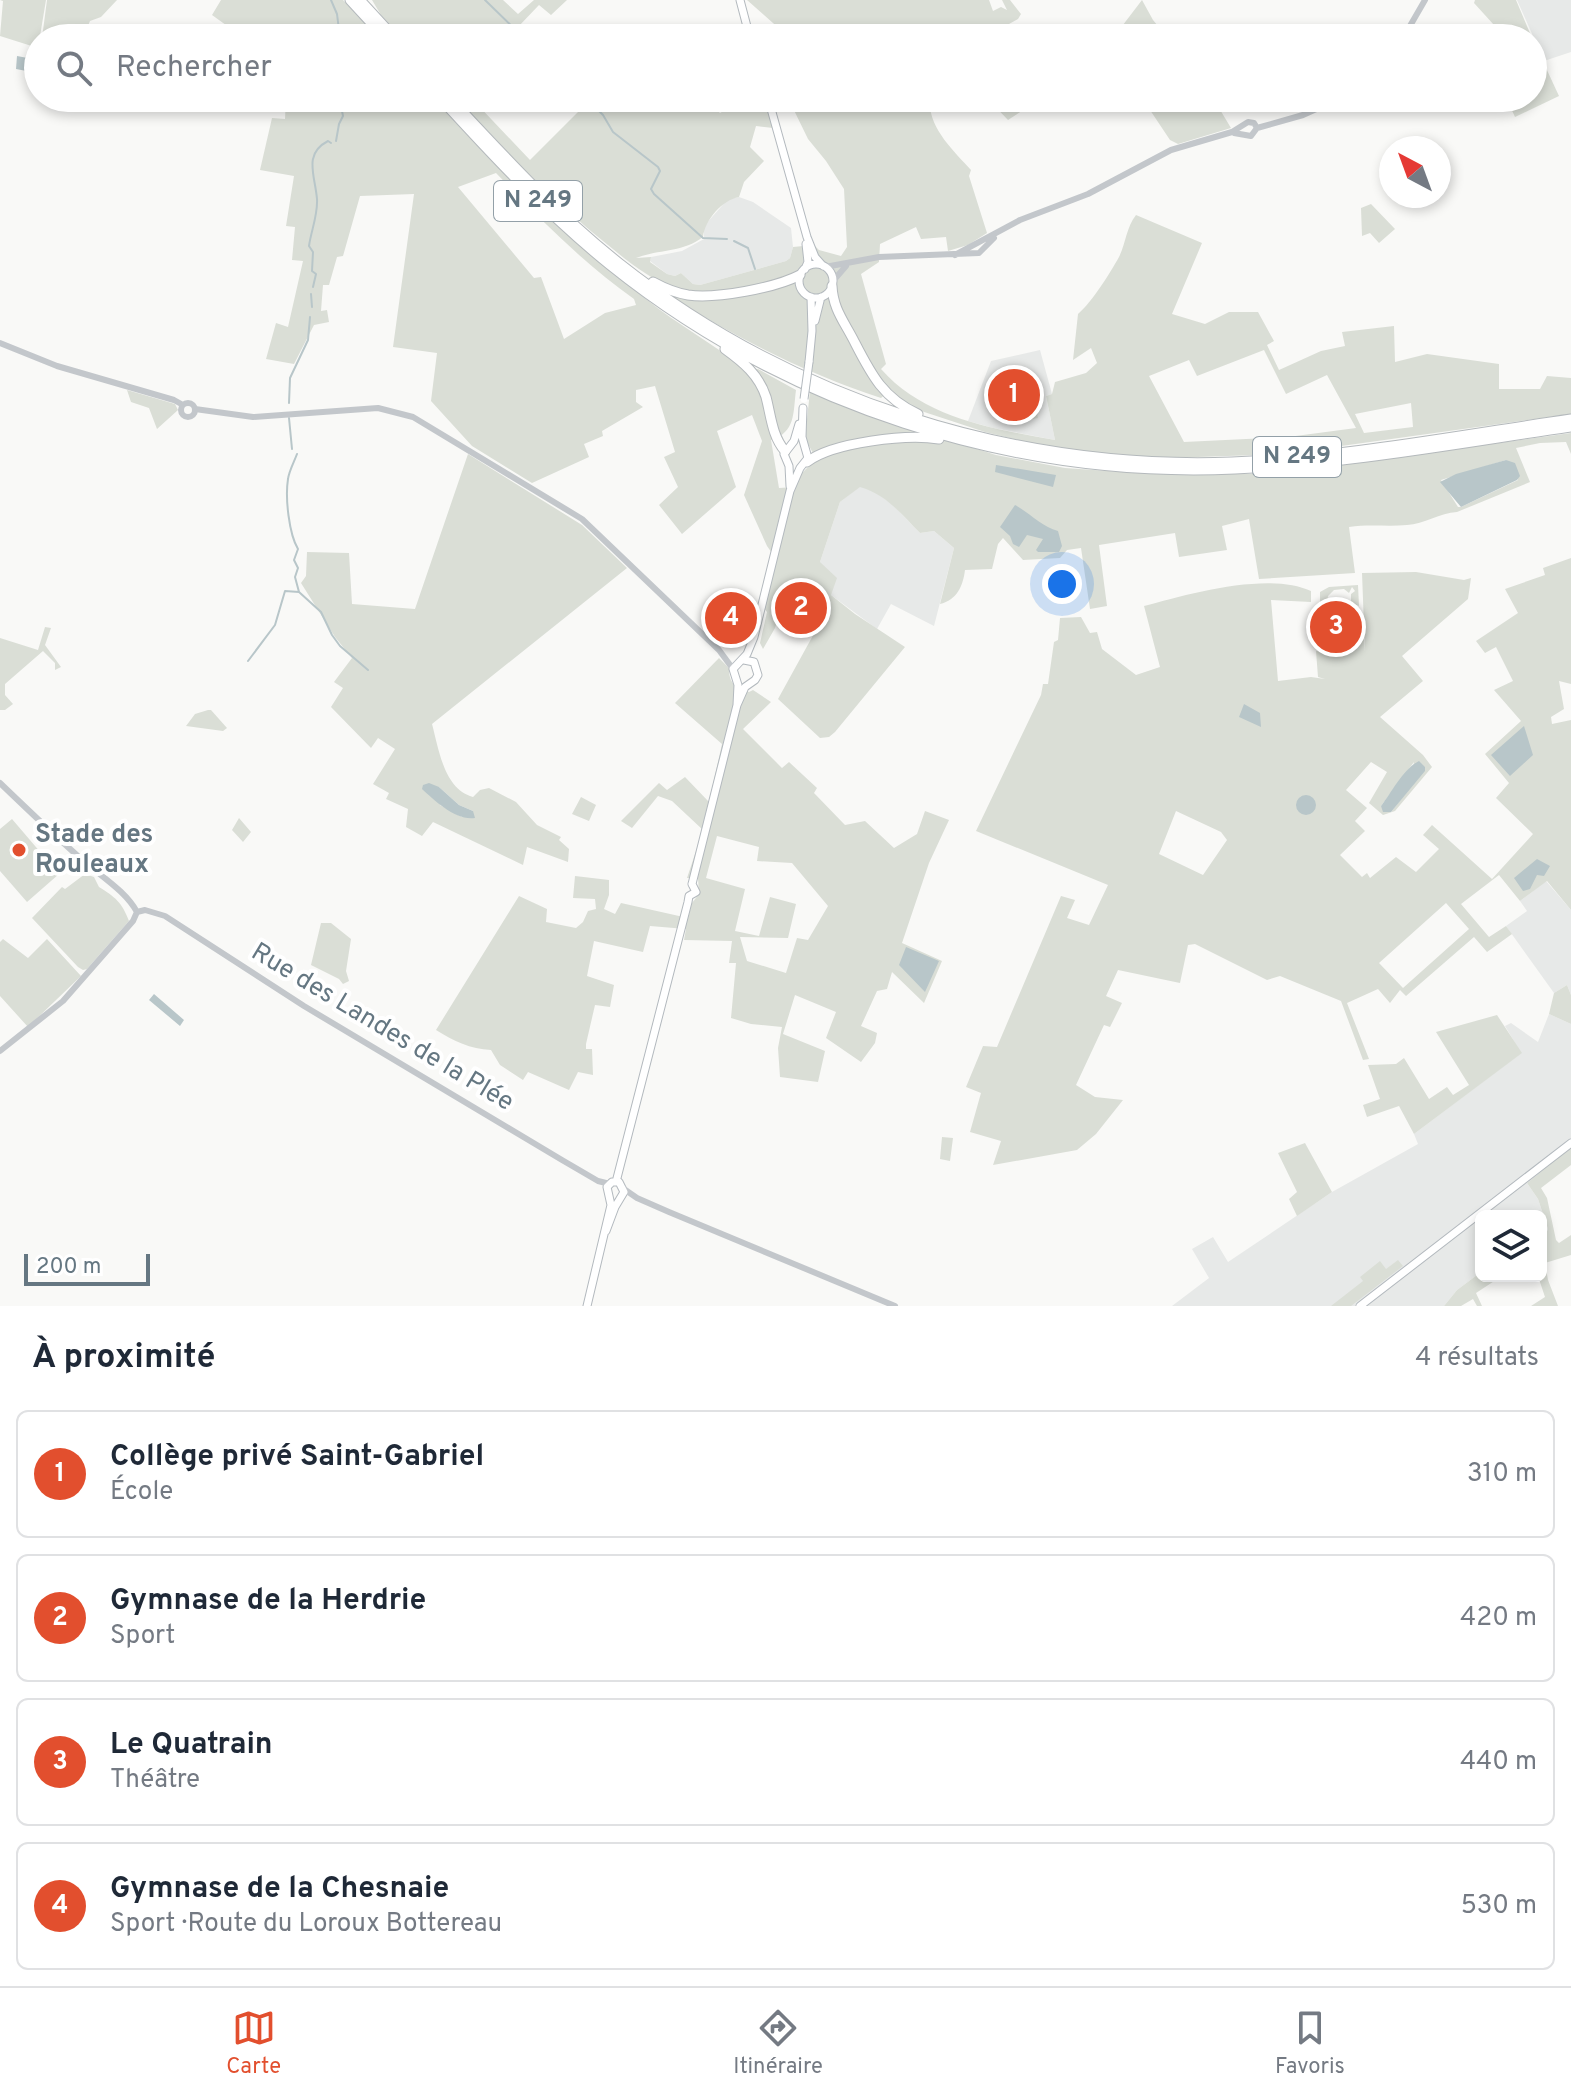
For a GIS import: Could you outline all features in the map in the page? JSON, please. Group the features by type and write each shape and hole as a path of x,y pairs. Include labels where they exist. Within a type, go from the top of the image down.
{"highway":[{"path":"350,0 372,24"},
{"path":"360,0 382,24"},
{"name":"N 249","path":"453,112 514,178 576,237 635,285 708,334 760,363 829,395 888,418 982,445 1035,456 1106,465 1233,469 1318,462 1571,427"},
{"name":"N 249","path":"463,112 522,175 606,253 686,311 766,357 850,396 949,429 1022,446 1081,455 1143,461 1208,462 1311,455 1571,419"},
{"path":"606,253 614,255 657,285 686,295 707,296 782,283 803,272"},
{"path":"832,284 834,307 877,385 901,406 945,424 949,429"},
{"path":"708,334 747,366 758,380 773,429 788,448"},
{"path":"803,465 824,452 896,438 929,437 975,447 982,445"}],"main road":[{"path":"740,0 746,24"},
{"path":"772,112 807,237 815,257 830,272 832,284 821,297 812,331"},
{"path":"807,237 808,258 801,288 811,297 821,297"},
{"path":"803,272 813,265 824,266"},
{"path":"790,491 789,466 785,461 797,432 803,403 812,331 811,297"},
{"path":"587,1306 689,896 685,893 685,887 692,884 737,705 747,685 758,675 754,662 754,637 790,491 808,454 804,447 803,403"},
{"path":"788,448 797,444 804,447"},
{"path":"789,466 803,465"},
{"path":"737,705 739,664 754,637"},
{"path":"739,664 754,662"},
{"path":"737,682 747,685"},
{"path":"1360,1306 1571,1143"}],"street":[{"path":"1411,24 1425,0"},
{"path":"824,266 879,257 955,255 974,249 1020,220 1088,194 1171,150 1232,132 1243,130 1252,135 1257,128 1310,112"},
{"path":"1243,130 1250,121 1257,128"},
{"path":"832,284 840,271 851,264"},
{"path":"0,343 57,366 183,405 190,403 195,409 253,417 388,409 416,418 582,519 719,650 739,664"},
{"path":"183,405 181,411 186,416 193,415 195,409"},
{"name":"Rue des Landes de la Plée","path":"0,783 79,857 140,906 165,916 304,1006 598,1181 895,1306"},
{"path":"0,1051 69,995 133,921 140,906"}],"shaded area":[{"path":"0,0 46,0 42,24 24,24 24,44 0,36 3,1"},
{"path":"47,0 117,0 101,17 89,24 44,24"},
{"path":"221,0 343,0 366,24 225,24 212,15"},
{"path":"372,0 503,0 518,14 534,0 567,0 551,15 539,5 521,24 389,24"},
{"path":"747,0 989,0 993,11 1001,7 1007,10 1002,0 1010,0 1021,14 1009,24 774,24"},
{"path":"1142,0 1156,24 1124,24"},
{"path":"1475,0 1516,0 1526,24 1493,24 1474,3"},
{"path":"1517,0 1571,0 1571,52 1547,60 1547,24 1528,24"},
{"path":"17,56 24,57 24,71 16,69"},
{"path":"1547,70 1559,96 1547,102"},
{"path":"285,112 446,112 535,203 617,276 746,370 758,369 796,390 789,427 771,440 779,488 795,487 800,475 816,459 805,438 810,391 878,418 996,455 1065,468 1252,474 1571,433 1571,454 1566,442 1516,448 1530,482 1457,512 1420,523 1349,527 1355,573 1259,579 1249,519 1222,526 1227,550 1179,557 1175,533 1099,545 1107,606 1090,609 1081,548 1067,550 1060,558 1023,560 1003,538 998,544 992,569 965,570 958,592 940,604 954,548 934,531 920,533 886,500 860,487 840,502 820,562 837,578 831,595 905,647 835,732 829,737 820,738 778,699 827,610 814,599 788,588 775,628 763,649 760,643 767,612 763,607 776,559 744,495 762,441 752,415 717,431 736,487 682,534 659,505 678,487 664,457 675,452 655,386 636,390 636,402 643,407 602,431 603,436 584,444 589,457 532,483 472,446 431,401 437,353 393,347 414,194 360,196 343,256 337,257 329,285 323,285 321,311 327,310 329,322 314,325 294,364 266,359 276,323 288,327 303,261 292,260 295,227 286,226 294,176 260,170 272,118 285,119","holes":["496,173 597,271 634,299 636,305 605,313 564,339 541,277 534,278 458,187","1506,460 1518,480 1461,507 1458,507 1441,480"]},
{"path":"470,112 484,112 530,160 578,112 769,112 773,128 756,126 750,147 764,161 744,182 739,197 726,202 715,212 703,237 679,248 636,258 651,257 650,262 667,274 675,276 681,273 693,284 700,285 786,261 793,247 814,245 819,250 841,256 847,247 844,189 808,139 795,112 931,112 937,129 971,170 969,176 987,233 968,245 948,251 946,237 921,239 916,227 880,244 879,262 861,274 886,364 881,369 898,386 939,410 984,426 1055,440 1046,396 1052,394 1055,382 1086,373 1097,363 1091,348 1073,360 1078,314 1115,264 1136,215 1202,243 1172,314 1205,324 1229,312 1258,312 1274,341 1267,345 1279,370 1321,351 1345,346 1342,332 1394,326 1395,362 1427,354 1499,364 1499,389 1540,389 1547,376 1571,378 1571,414 1284,454 1168,458 1104,454 1035,444 985,432 909,407 888,392 881,398 854,389 749,342 675,299 675,289 620,255 527,172","holes":["1264,350 1286,394 1327,375 1356,428 1288,437 1184,442 1149,376 1189,360 1197,376","1411,403 1413,427 1364,433 1355,414"]},
{"path":"1000,112 1020,112 1008,120"},
{"path":"1151,112 1221,112 1231,128 1178,144 1170,140"},
{"path":"739,197 753,202 791,228 793,247 790,258 700,285 693,284 681,273 675,276 667,274 650,261 651,257 682,251 704,239 704,226 728,199"},
{"path":"1371,204 1395,229 1379,243 1370,233 1362,236 1361,208"},
{"path":"1040,350 1052,394 1046,396 1055,440 968,421 991,361"},
{"path":"127,390 175,404 178,410 157,429 149,408 131,402"},
{"path":"1035,404 1038,418 1016,422 1013,408"},
{"path":"468,454 582,525 627,568 432,724 444,767 455,786 473,797 480,790 489,788 516,802 537,825 561,837 559,840 569,849 568,862 527,847 523,865 433,822 422,836 406,827 408,809 386,799 389,793 373,784 395,749 378,738 371,748 331,707 343,688 334,682 352,658 301,583 306,576 307,552 349,553 352,604 415,609","holes":["439,787 459,805 473,811 462,817 440,805"]},
{"path":"1506,460 1515,463 1520,476 1517,480 1461,507 1440,482 1456,474"},
{"path":"996,465 1056,475 1053,487 995,472"},
{"path":"860,486 874,491 892,504 920,533 934,531 954,548 934,626 891,604 877,629 831,595 820,562 840,502"},
{"path":"1015,505 1058,531 1062,546 1059,552 1038,552 1036,550 1043,539 1027,535 1019,547 1013,544 1010,536 1000,527"},
{"path":"1571,558 1571,684 1559,681 1564,709 1551,717 1552,724 1571,720 1571,910 1547,881 1520,901 1499,875 1461,904 1489,937 1506,926 1512,934 1487,952 1474,937 1406,996 1400,990 1390,1003 1378,989 1347,1003 1369,1059 1363,1060 1341,1001 1280,976 1267,980 1195,944 1188,945 1180,983 1118,970 1106,996 1122,1003 1110,1027 1104,1025 1076,1085 1095,1097 1123,1100 1096,1134 1077,1150 993,1165 1001,1141 970,1132 981,1093 966,1087 983,1046 997,1047 1061,896 1075,900 1067,918 1089,925 1108,885 976,831 1041,695 1043,684 1048,684 1060,618 1081,617 1090,633 1097,632 1102,649 1136,675 1160,667 1144,606 1228,586 1294,585 1311,591 1311,602 1271,600 1278,681 1311,677 1325,679 1318,677 1316,651 1335,653 1335,642 1349,642 1349,614 1362,614 1365,652 1362,573 1416,572 1464,580 1471,578 1468,599 1402,656 1423,681 1380,717 1423,755 1432,767 1395,811 1383,815 1369,803 1387,772 1371,762 1346,790 1367,808 1355,821 1365,831 1340,855 1362,877 1367,873 1370,878 1396,857 1416,872 1439,849 1423,835 1432,825 1492,879 1533,834 1496,798 1509,783 1485,754 1521,721 1494,690 1513,681 1496,647 1485,653 1476,641 1518,613 1505,589 1545,575 1543,568","holes":["1414,762 1409,789 1391,812 1381,806","1176,811 1221,832 1227,840 1203,875 1159,854","1446,903 1469,929 1403,988 1379,963"]},
{"path":"1358,585 1359,606 1351,603 1351,594 1355,591 1352,587 1349,593 1344,589 1334,590 1328,596 1327,603 1320,602 1320,592 1329,587"},
{"path":"45,627 51,628 45,645 61,667 55,670 55,663 43,651 5,684 5,695 13,704 0,710 0,638 38,650"},
{"path":"719,658 729,668 734,684 749,692 753,690 771,702 743,729 782,768 789,762 817,788 814,793 845,825 865,821 894,848 917,834 925,811 949,820 929,863 902,943 942,961 924,1003 892,972 887,989 877,991 861,1026 877,1033 875,1043 861,1062 826,1038 836,1012 795,995 783,1034 825,1051 818,1082 780,1077 778,1048 782,1027 751,1024 731,1018 736,963 729,963 732,941 684,940 686,929 650,926 643,952 594,941 587,976 614,985 610,1007 595,1005 586,1044 586,1049 592,1049 593,1075 578,1072 569,1090 528,1072 523,1080 500,1065 491,1050 462,1044 436,1030 519,896 547,909 546,922 576,928 588,911 596,909 595,899 573,898 575,876 609,880 609,895 604,909 615,914 621,903 688,918 692,903 699,894 698,878 687,878 703,830 672,801 658,796 632,828 621,821 659,783 667,790 685,777 709,802 722,744 675,703","holes":["717,836 759,847 757,861 792,863 828,906 808,940 797,938 786,973 747,961 740,937 788,938 796,904 770,897 759,936 735,931 745,889 706,878"]},
{"path":"1244,704 1260,713 1261,727 1239,717"},
{"path":"208,710 227,728 223,731 186,726 195,714"},
{"path":"1524,726 1533,755 1510,776 1491,755"},
{"path":"1419,761 1425,771 1391,812 1383,812 1381,806 1398,781"},
{"path":"429,783 439,787 459,805 473,811 475,818 453,813 439,804 422,789"},
{"path":"1306,795 1313,798 1316,805 1313,812 1306,815 1299,812 1296,805 1299,798"},
{"path":"581,797 596,805 589,821 572,814"},
{"path":"239,818 251,832 243,842 232,830"},
{"name":"Stade des Rouleaux","path":"12,819 59,874 27,902 0,871 0,829"},
{"path":"1537,859 1550,866 1544,876 1537,875 1530,889 1523,891 1514,878"},
{"path":"85,874 94,877 99,887 117,901 129,921 83,970 32,918 62,887 65,889"},
{"path":"1546,881 1571,910 1571,995 1567,985 1554,993 1506,926 1527,911 1520,901"},
{"path":"321,923 331,923 351,939 346,971 349,981 343,984 311,965"},
{"path":"3,939 28,958 47,939 81,976 28,1027 0,996 0,942"},
{"path":"906,947 939,961 925,992 899,965"},
{"path":"1567,985 1571,995 1571,1024 1549,1014 1554,993"},
{"path":"154,994 184,1020 180,1026 149,1000"},
{"path":"1549,1014 1571,1024 1571,1147 1527,1183 1542,1210 1475,1210 1475,1276 1457,1290 1444,1306 1172,1306 1209,1278 1192,1249 1213,1237 1228,1262 1332,1192 1418,1144 1414,1134 1521,1053 1505,1026 1511,1023 1538,1042"},
{"path":"1497,1015 1522,1053 1414,1134 1399,1106 1367,1117 1363,1105 1380,1099 1368,1065 1396,1064 1404,1058 1429,1099 1447,1087 1453,1095 1469,1085 1436,1032"},
{"path":"942,1137 953,1138 950,1161 940,1159"},
{"path":"1305,1143 1332,1192 1297,1216 1289,1199 1297,1192 1278,1153"},
{"path":"1571,1147 1571,1165 1541,1188 1547,1198 1556,1240 1559,1243 1571,1235 1571,1255 1547,1262 1547,1210 1542,1210 1527,1183"},
{"path":"1398,1260 1403,1266 1351,1306 1331,1306 1363,1281 1360,1277 1380,1261 1386,1269"},
{"path":"1547,1274 1558,1306 1531,1306 1545,1297 1540,1282 1547,1282"},
{"path":"1475,1276 1475,1282 1493,1282 1476,1293 1482,1306 1477,1306 1473,1299 1461,1306 1444,1306 1457,1290"}],"waterway":[{"path":"331,0 338,24"},
{"path":"485,0 510,24"},
{"path":"336,141 342,112"},
{"path":"600,112 613,132 658,167 660,171 651,189 654,194 703,238 727,239"},
{"path":"313,287 316,274 312,271 313,252 309,246 317,205 312,166 315,152 328,141 331,143"},
{"path":"734,241 748,248 755,269"},
{"path":"311,294 312,307"},
{"path":"289,403 290,378 308,340 310,317"},
{"path":"289,418 292,449"},
{"path":"248,661 275,625 285,591 299,592 295,577 298,568 294,560 298,549 290,525 287,496 289,476 297,454"},
{"path":"299,592 321,612 340,646 368,670"}],"place":[{"name":"Collège privé Saint-Gabriel","path":"1014,395"},
{"name":"Gymnase de la Herdrie","path":"801,608"},
{"name":"Gymnase de la Chesnaie","path":"731,618"},
{"name":"Le Quatrain","path":"1336,627"},
{"name":"Stade des Rouleaux","path":"19,850"}]}
